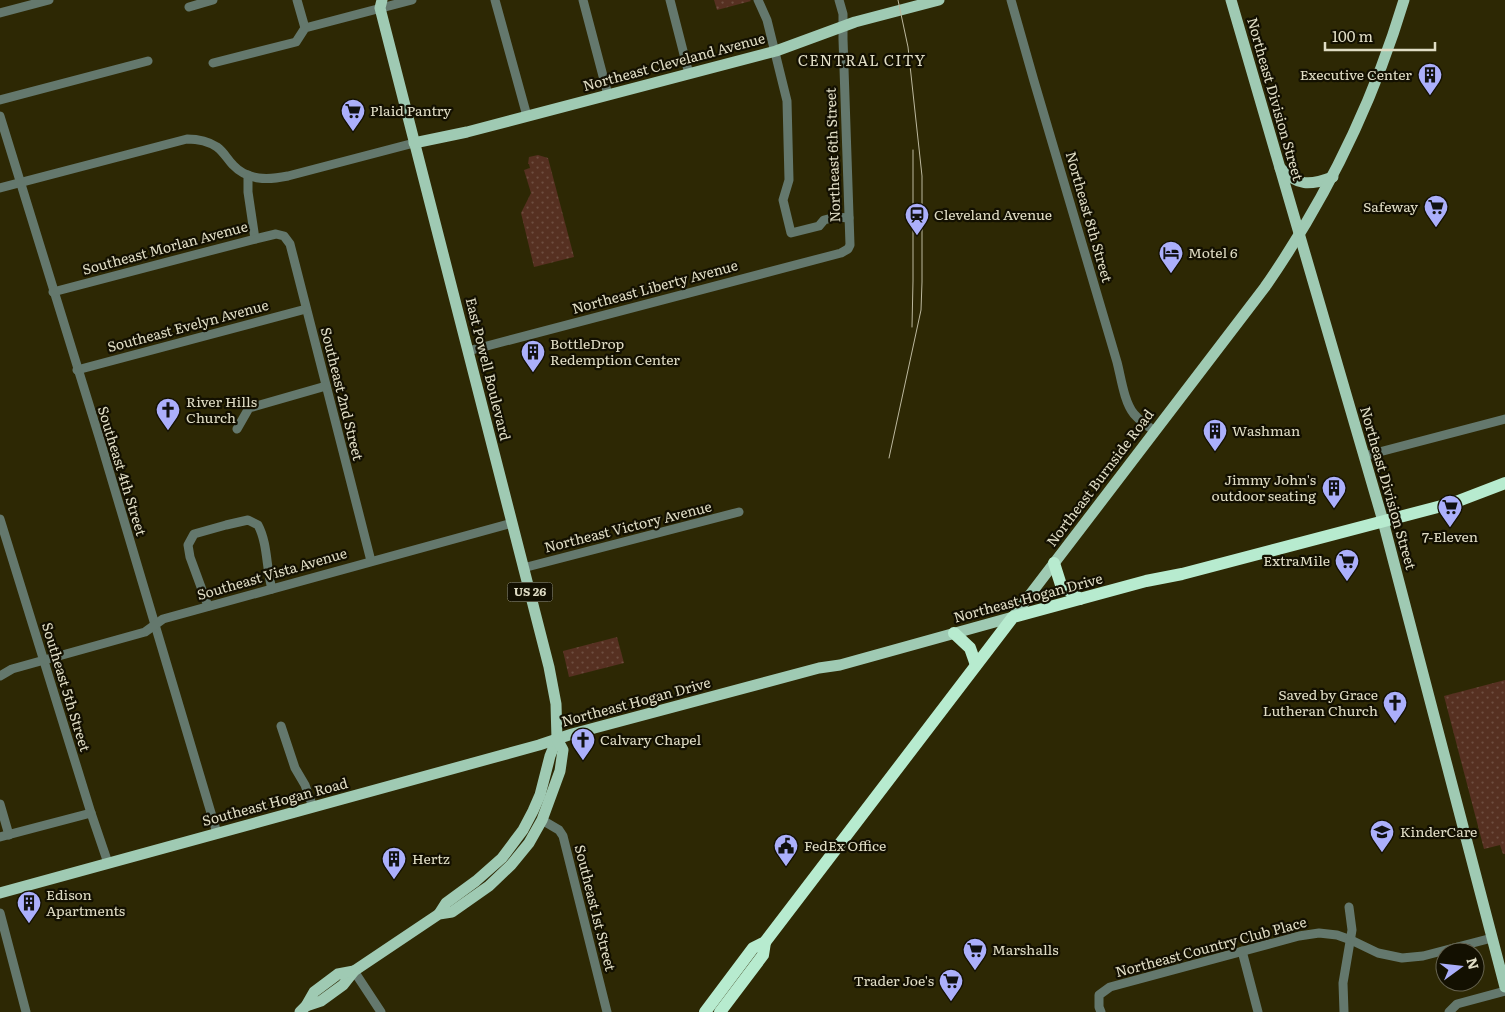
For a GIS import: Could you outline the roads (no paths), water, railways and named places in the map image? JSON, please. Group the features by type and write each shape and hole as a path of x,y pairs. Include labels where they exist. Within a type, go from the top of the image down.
{"highway":[{"name":"Northeast Hogan Drive","path":"1013,617 1383,521 1452,502 1505,483"},
{"path":"1054,563 1061,584 1080,599"},
{"name":"Northeast Burnside Road","path":"705,1012 753,948 765,942 1013,617"},
{"path":"954,633 970,648 976,665"},
{"name":"Northeast Burnside Road","path":"721,1011 763,955 765,942"},
{"path":"721,1011 719,1007 720,1002 736,979 741,964"}],"main road":[{"name":"Northeast Cleveland Avenue","path":"414,143 467,132 776,51 843,26 939,0"},
{"name":"Northeast Division Street","path":"1231,0 1383,521 1492,938 1502,963 1505,987"},
{"name":"Northeast Burnside Road","path":"1013,617 1265,287 1299,235 1333,177 1357,127 1388,50 1404,0"},
{"name":"East Powell Boulevard","path":"378,3 553,687 557,715 557,739 550,756 540,795 514,852"},
{"path":"1280,168 1292,179 1304,183 1314,183 1333,177"},
{"name":"Northeast Hogan Drive","path":"557,739 819,668 840,665 1013,617"},
{"name":"East Powell Boulevard","path":"303,1009 321,1001 343,985 354,971 439,914 446,903 514,852 542,820 560,771 563,750 557,739"},
{"name":"Southeast Hogan Road","path":"0,893 557,739"}],"street":[{"path":"0,13 49,0"},
{"path":"189,7 213,0"},
{"path":"297,0 305,28"},
{"path":"213,63 296,42 305,28 378,3 412,0"},
{"path":"495,0 527,116"},
{"path":"583,0 608,95"},
{"path":"670,0 689,74"},
{"path":"758,0 764,12 776,51 787,101 789,180 783,200 791,233 819,226 824,220 836,217 849,218"},
{"name":"Northeast 6th Street","path":"839,0 843,14 850,245 848,250"},
{"name":"Northeast 8th Street","path":"1012,0 1127,401 1133,413 1155,431"},
{"path":"0,100 148,61"},
{"name":"Southeast 4th Street","path":"0,116 216,833"},
{"path":"0,188 187,139 200,140 217,147 232,164 248,175 264,179 280,178 414,143"},
{"path":"248,175 248,192 255,238"},
{"name":"Southeast Morlan Avenue","path":"53,292 255,238 276,234 284,236"},
{"name":"Southeast 2nd Street","path":"284,236 290,244 371,561"},
{"name":"Northeast Liberty Avenue","path":"468,351 848,250"},
{"name":"Southeast Evelyn Avenue","path":"77,370 306,309"},
{"path":"236,429 249,408 326,386"},
{"path":"1364,456 1505,419"},
{"name":"Northeast Victory Avenue","path":"523,568 739,512"},
{"name":"Southeast 5th Street","path":"0,519 108,863"},
{"path":"208,606 190,557 188,545 194,534 226,524 248,520 258,525 264,542 272,589"},
{"name":"Southeast Vista Avenue","path":"0,676 12,669 145,632 163,619 512,523"},
{"path":"281,726 295,768 305,785 313,807"},
{"path":"0,804 10,835"},
{"path":"0,838 91,813"},
{"name":"Southeast 1st Street","path":"542,820 559,830 563,836 607,1012"},
{"path":"1344,1012 1344,973 1352,930 1349,907"},
{"path":"0,913 26,1012"},
{"name":"Northeast Country Club Place","path":"1101,1012 1099,995 1110,987 1299,936 1319,933 1337,935 1378,953 1402,958 1422,956 1492,938"},
{"path":"1242,951 1258,1012"},
{"path":"354,971 381,1012"},
{"path":"1449,1012 1453,1006 1463,1002 1505,992"}],"tram line":[{"path":"889,458 921,310 922,282 922,176 908,47 898,0"},
{"path":"912,327 913,150"}],"place":[{"name":"Executive Center","path":"1430,96"},
{"name":"Plaid Pantry","path":"353,132"},
{"name":"Safeway","path":"1436,228"},
{"name":"Cleveland Avenue","path":"917,236"},
{"name":"Motel 6","path":"1171,274"},
{"name":"BottleDrop Redemption Center","path":"533,373"},
{"name":"River Hills Church","path":"168,431"},
{"name":"Washman","path":"1215,452"},
{"name":"Jimmy John's outdoor seating","path":"1334,509"},
{"name":"7-Eleven","path":"1450,528"},
{"name":"ExtraMile","path":"1347,582"},
{"name":"Saved by Grace Lutheran Church","path":"1395,724"},
{"name":"Calvary Chapel","path":"583,761"},
{"name":"KinderCare","path":"1382,853"},
{"name":"FedEx Office","path":"786,867"},
{"name":"Hertz","path":"394,880"},
{"name":"Edison Apartments","path":"29,924"},
{"name":"Marshalls","path":"975,971"},
{"name":"Trader Joe's","path":"951,1002"}],"district":[{"name":"CENTRAL CITY","path":"862,61"}]}
